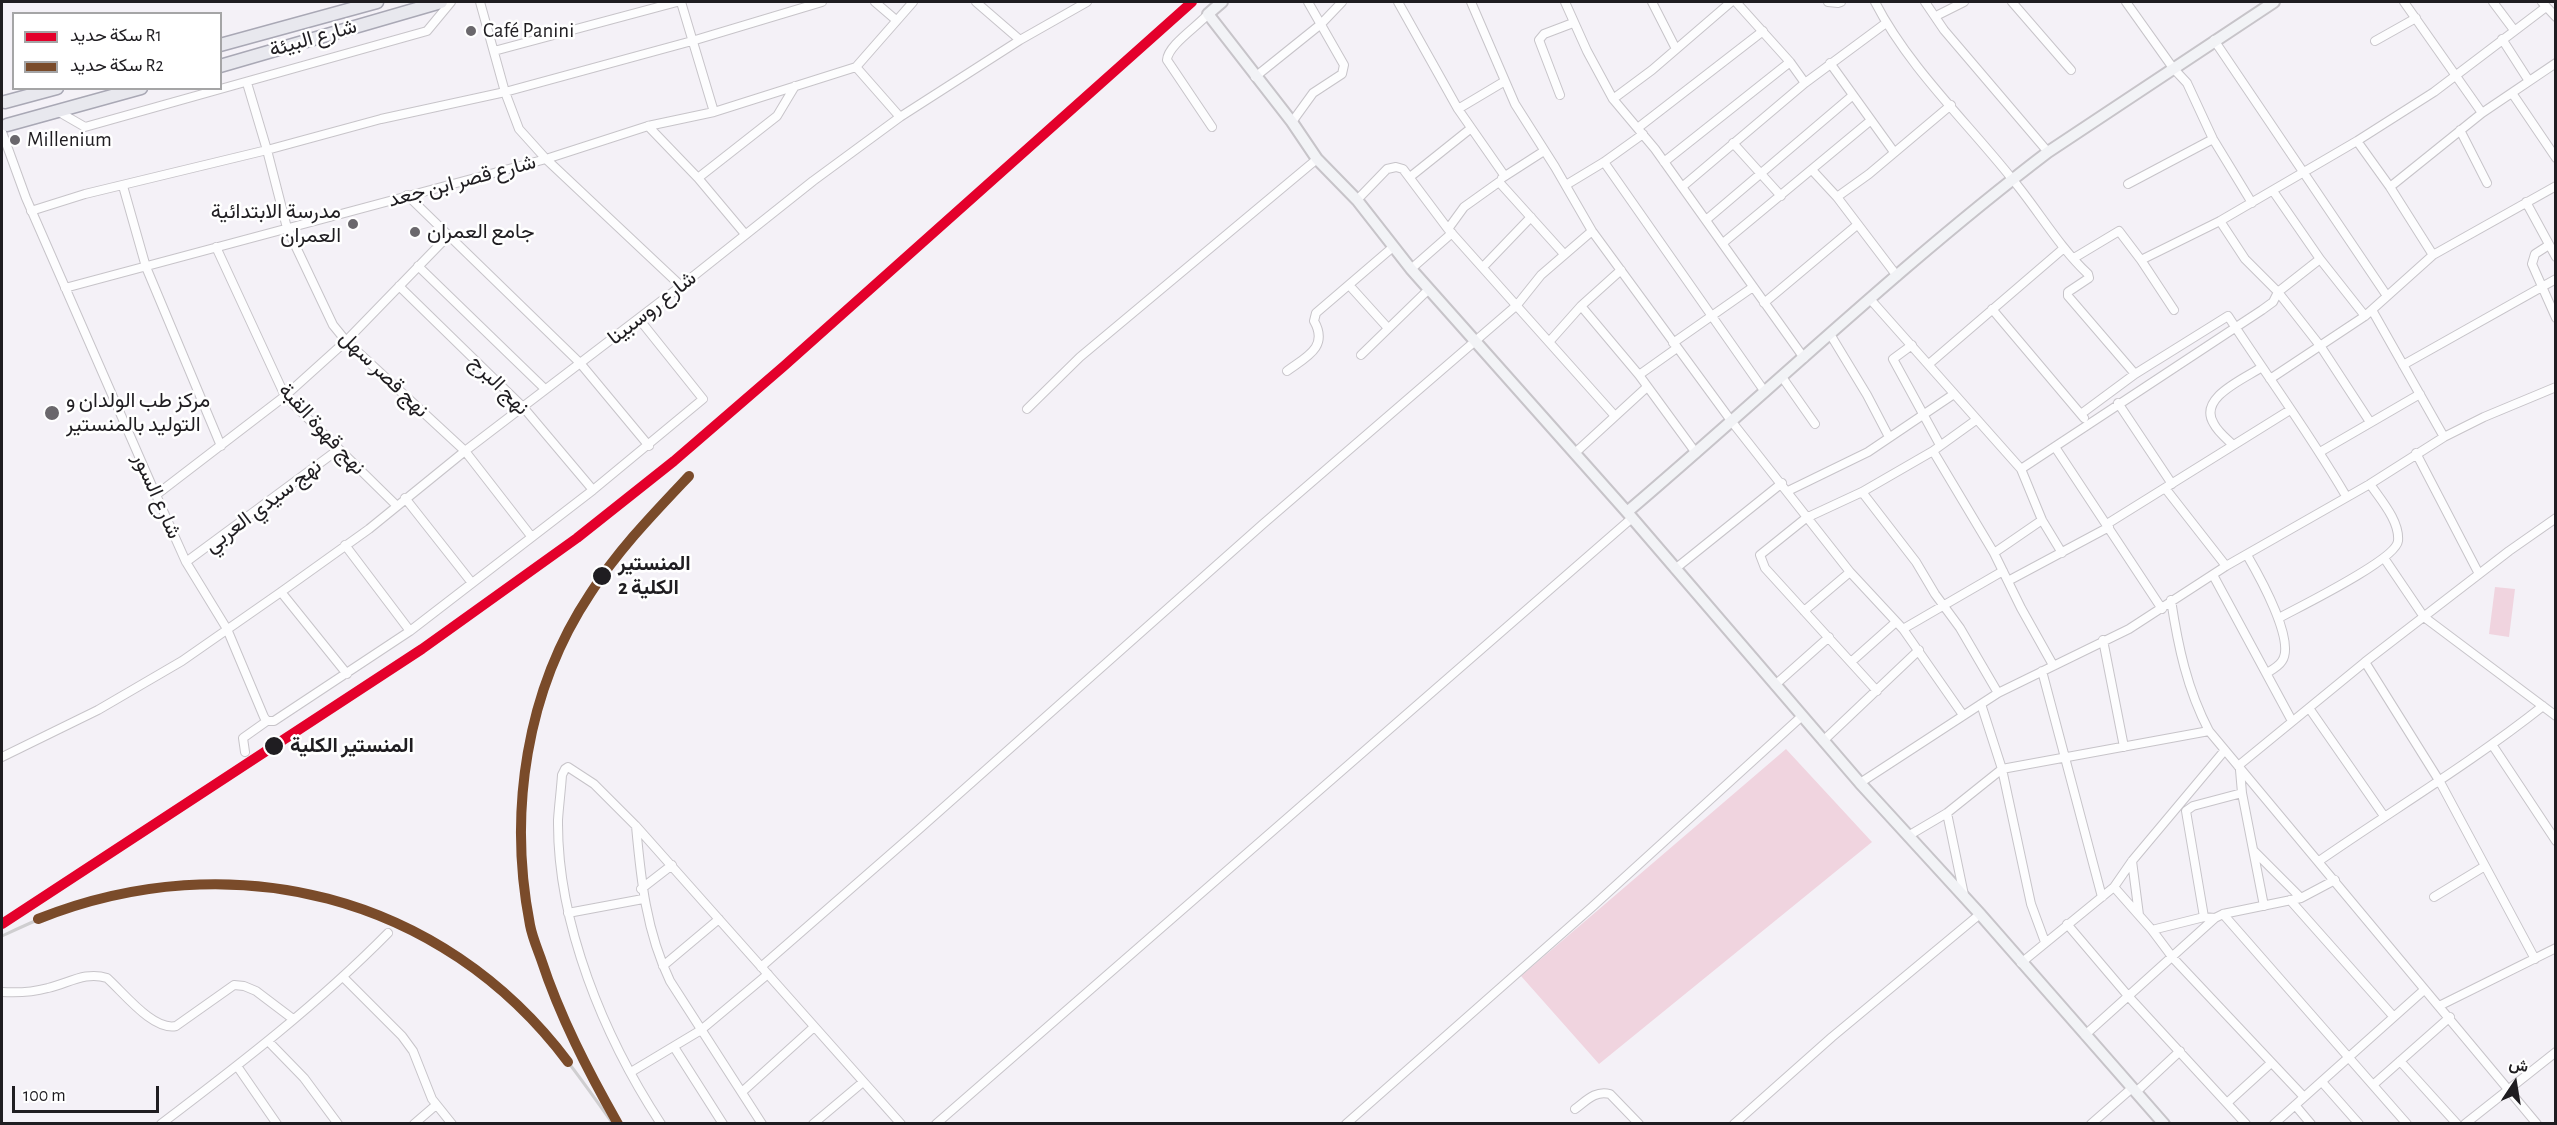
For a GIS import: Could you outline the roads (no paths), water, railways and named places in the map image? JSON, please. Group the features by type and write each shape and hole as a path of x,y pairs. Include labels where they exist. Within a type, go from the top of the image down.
{"main road":[{"name":"شارع البيئة","path":"223,45 377,2"},
{"name":"شارع البيئة","path":"225,65 441,2"},
{"path":"223,45 225,65"},
{"path":"3,129 10,110 3,101 49,90"},
{"path":"3,129 134,90"}],"street":[{"path":"222,90 426,31 451,2"},
{"path":"480,2 505,92 519,129 546,159 681,286"},
{"path":"494,51 679,2 714,112"},
{"path":"32,211 85,194 267,150 381,119 505,92 692,41 822,2"},
{"path":"875,2 896,20"},
{"path":"900,117 856,67 913,2"},
{"path":"976,2 1020,40"},
{"name":"شارع روسبينا","path":"2,757 98,710 182,661 369,529 465,451 900,117 1020,40 1087,2"},
{"path":"1212,127 1167,60 1172,48 1222,2"},
{"path":"1292,122 1313,93 1342,74 1345,69 1308,2"},
{"path":"1255,77 1321,24 1342,2"},
{"path":"1398,2 1458,109 1502,179 1531,217 1564,254"},
{"path":"1471,2 1515,104 1592,231 1732,422 1782,483 1806,518 1850,572 1920,650 1963,715"},
{"path":"1565,2 1573,23 1613,99 1641,130 1804,358"},
{"path":"1652,2 1676,49"},
{"path":"1613,99 1731,2"},
{"path":"1736,2 1790,62 1805,83"},
{"path":"1828,2 1841,2"},
{"path":"1875,2 1905,51 2013,179 2089,278 2068,292 2068,296 2135,374"},
{"path":"1925,2 1944,30 2048,152"},
{"path":"1936,16 1964,2"},
{"path":"2012,2 2071,70"},
{"path":"2129,2 2173,68 2187,83 2212,139 2252,203"},
{"path":"936,1124 1630,515 1782,376 1897,276 2048,152 2274,2"},
{"path":"2404,2 2482,113"},
{"path":"2493,2 2514,30"},
{"path":"2141,260 2220,221 2357,141 2434,92 2544,4 2556,17"},
{"path":"1208,14 1292,122 1317,159 1357,200 1411,269 1630,515 1823,741 1980,914 2164,1124"},
{"path":"2375,41 2416,18"},
{"path":"1560,96 1539,40 1544,34 1573,23"},
{"path":"1682,187 1805,83 1886,23"},
{"path":"1566,185 1604,162 1763,31"},
{"path":"2502,39 2529,81"},
{"path":"2214,40 2387,296"},
{"path":"1664,162 1790,62"},
{"path":"1830,63 1894,152"},
{"path":"2390,187 2482,113 2556,63"},
{"name":"شارع قصر ابن جعد","path":"65,288 546,159 648,126 714,112 856,67"},
{"path":"1458,109 1505,81"},
{"name":"نهج قصر سهل","path":"247,83 287,228 333,325 346,341 465,451 531,536"},
{"path":"698,178 777,116 795,86"},
{"path":"58,112 85,127 221,90"},
{"path":"2512,93 2556,158"},
{"path":"1707,220 1852,96"},
{"path":"1837,197 1951,105"},
{"path":"1723,243 1870,121"},
{"path":"648,126 698,178 745,234"},
{"name":"شارع السور","path":"3,129 32,211 156,495 186,562 227,629 267,721"},
{"path":"1410,177 1470,129"},
{"path":"2460,130 2487,183"},
{"path":"2128,184 2212,139"},
{"path":"2357,141 2390,187 2433,255"},
{"path":"1733,143 1781,196"},
{"path":"1411,269 1450,231 1464,207 1544,151"},
{"path":"1027,409 1080,357 1317,159"},
{"path":"1604,162 1765,392"},
{"path":"1357,200 1387,170 1396,167 1403,169 1450,231 1615,416"},
{"path":"1812,170 1837,197 1897,276"},
{"path":"123,186 146,267 221,446"},
{"path":"2270,379 2365,316 2433,255 2556,186"},
{"path":"2273,191 2320,259 2365,316"},
{"path":"407,195 580,363 649,446"},
{"path":"2526,202 2556,257"},
{"path":"1483,267 1531,217"},
{"path":"2220,221 2245,259 2278,292 2321,347 2370,422"},
{"path":"1764,303 1857,225"},
{"path":"761,967 1516,305 1541,275 1592,231"},
{"path":"2074,258 2119,231 2174,310"},
{"path":"156,495 285,396 346,341 448,236"},
{"path":"2549,245 2535,254 2532,261 2556,318"},
{"name":"نهج قهوة القبة","path":"216,247 285,396 396,505"},
{"path":"1287,371 1316,347 1320,331 1314,321 1316,313 1393,247"},
{"path":"1929,364 2064,248"},
{"path":"2020,470 2118,403 2236,328 2272,302 2278,292 2320,259"},
{"path":"418,266 545,389"},
{"path":"1549,342 1581,306 1621,270"},
{"path":"2403,366 2556,279"},
{"path":"1349,285 1387,327"},
{"name":"نهج البرج","path":"399,286 523,407 593,490"},
{"path":"1639,375 1712,316 1753,287"},
{"path":"1361,355 1382,337 1387,327 1429,289"},
{"path":"1870,299 2020,470 2042,520 2062,553"},
{"path":"1581,306 1639,375 1696,453"},
{"path":"1992,309 2089,423"},
{"path":"2372,310 2444,437"},
{"path":"2081,414 2135,374 2228,316 2320,452 2346,496"},
{"path":"245,752 243,738 267,721 274,721 410,631 649,446 703,399 639,319"},
{"path":"1830,334 1889,437"},
{"path":"1912,345 1893,359 1940,445"},
{"path":"2233,445 2214,426 2210,415 2210,404 2262,367"},
{"path":"1782,376 1815,424"},
{"path":"1575,453 1647,387"},
{"path":"1860,783 1998,693 2129,629 2226,566 2370,484 2444,437 2484,417 2555,389"},
{"path":"1788,491 1868,452 1954,394"},
{"path":"2320,452 2420,394"},
{"path":"2118,403 2168,486 2226,566"},
{"path":"2008,581 2062,553 2290,410"},
{"path":"1877,691 1765,568 1760,555 1806,518 1862,492 1933,451 1976,420"},
{"path":"2055,447 2162,609"},
{"name":"نهج سيدي العربي","path":"186,562 339,449"},
{"path":"1933,451 1994,552 2053,665"},
{"path":"2416,453 2479,574"},
{"path":"1675,569 1782,483"},
{"path":"2279,618 2354,578 2395,549 2398,538 2387,509 2370,484"},
{"path":"1862,492 1916,562 1942,605 1960,628 1998,693"},
{"path":"405,498 472,583"},
{"path":"2239,768 2292,721 2365,662 2556,518"},
{"path":"1994,552 2042,520"},
{"path":"345,545 410,631"},
{"path":"2247,555 2279,618 2285,650 2284,659 2267,673"},
{"path":"2384,558 2424,617 2556,716"},
{"path":"1903,629 2003,571"},
{"path":"1804,611 1850,572"},
{"path":"2212,575 2292,721"},
{"path":"281,592 347,674"},
{"path":"2171,600 2185,674 2197,707 2209,730 2537,1124"},
{"path":"1851,662 1896,622"},
{"path":"1775,685 1828,637"},
{"path":"2103,640 2124,747"},
{"path":"1823,741 1920,650"},
{"path":"2365,662 2440,782 2535,959"},
{"path":"2042,670 2102,897"},
{"path":"1982,704 2002,769 2031,904 2045,942"},
{"path":"2319,861 2493,746 2543,706"},
{"path":"2309,708 2384,816"},
{"path":"1346,1124 1592,908 1802,716"},
{"path":"1908,836 1947,813 2002,769 2067,759 2209,730"},
{"path":"2493,746 2556,841"},
{"path":"2021,963 2114,887 2132,861 2184,805 2225,750"},
{"path":"661,1124 599,1009 578,952 568,914 558,820 565,768 572,769 594,784 636,826 901,1124"},
{"path":"2239,768 2264,906"},
{"path":"2184,805 2242,793"},
{"path":"2184,805 2204,917"},
{"path":"1947,813 1964,897"},
{"path":"636,826 643,900 663,966 762,1124"},
{"path":"2253,850 2301,898"},
{"path":"2132,861 2139,915"},
{"path":"641,889 672,865"},
{"path":"2434,897 2485,866"},
{"path":"2152,930 2301,898 2335,880"},
{"path":"2114,887 2173,958 2304,1097"},
{"path":"568,914 643,900"},
{"path":"2290,900 2392,1016"},
{"path":"1734,1124 1832,1037 1980,914"},
{"path":"2085,1035 2219,916"},
{"path":"2219,916 2406,1123"},
{"path":"663,966 719,919"},
{"path":"2067,924 2129,997 2246,1124"},
{"path":"161,1124 237,1066 344,978 388,933"},
{"path":"2439,1006 2556,948"},
{"path":"631,1072 702,1030 768,974"},
{"path":"2,992 22,993 99,975 107,978 155,1023 168,1028 176,1026 234,985 244,986 292,1019"},
{"path":"344,978 402,1036 413,1052 432,1100 452,1124"},
{"path":"2274,1124 2392,1016 2424,990"},
{"path":"2373,1085 2450,1017"},
{"path":"742,1092 814,1027"},
{"path":"268,1041 304,1078 338,1124"},
{"path":"674,1047 723,1124"},
{"path":"2091,1124 2180,1051"},
{"path":"2470,1122 2556,1052"},
{"path":"2400,1061 2457,1124"},
{"path":"2227,1102 2271,1063"},
{"path":"237,1066 277,1124"},
{"path":"815,1123 863,1082"},
{"path":"2322,1082 2359,1124"},
{"path":"1575,1109 1596,1094 1605,1092 1639,1124"},
{"path":"414,1124 436,1105"},
{"path":"2295,1105 2312,1124"}],"railway":[{"path":"2,936 39,919 103,897 154,887 206,883 258,886 310,894 360,909 408,929 453,954 496,985 544,1033 613,1124"}],"rail line":[{"name":"R1","path":"2,924 422,649 577,538 674,461 784,366 1192,2"},
{"name":"R2","path":"618,1124 585,1064 566,1023 532,933 524,882 521,839 522,796 537,711 568,631 612,562 689,476"},
{"name":"R2","path":"38,919 111,896 184,885 257,886 328,899 396,923 459,958 517,1004 568,1062"}],"place":[{"name":"Café Panini","path":"471,31"},
{"name":"Millenium","path":"15,140"},
{"name":"مدرسة الابتدائية العمران","path":"353,224"},
{"name":"جامع العمران","path":"415,232"},
{"name":"مركز طب الولدان و التوليد بالمنستير","path":"52,413"},
{"name":"المنستير الكلية 2","path":"602,576"},
{"name":"المنستير الكلية","path":"274,746"}]}
